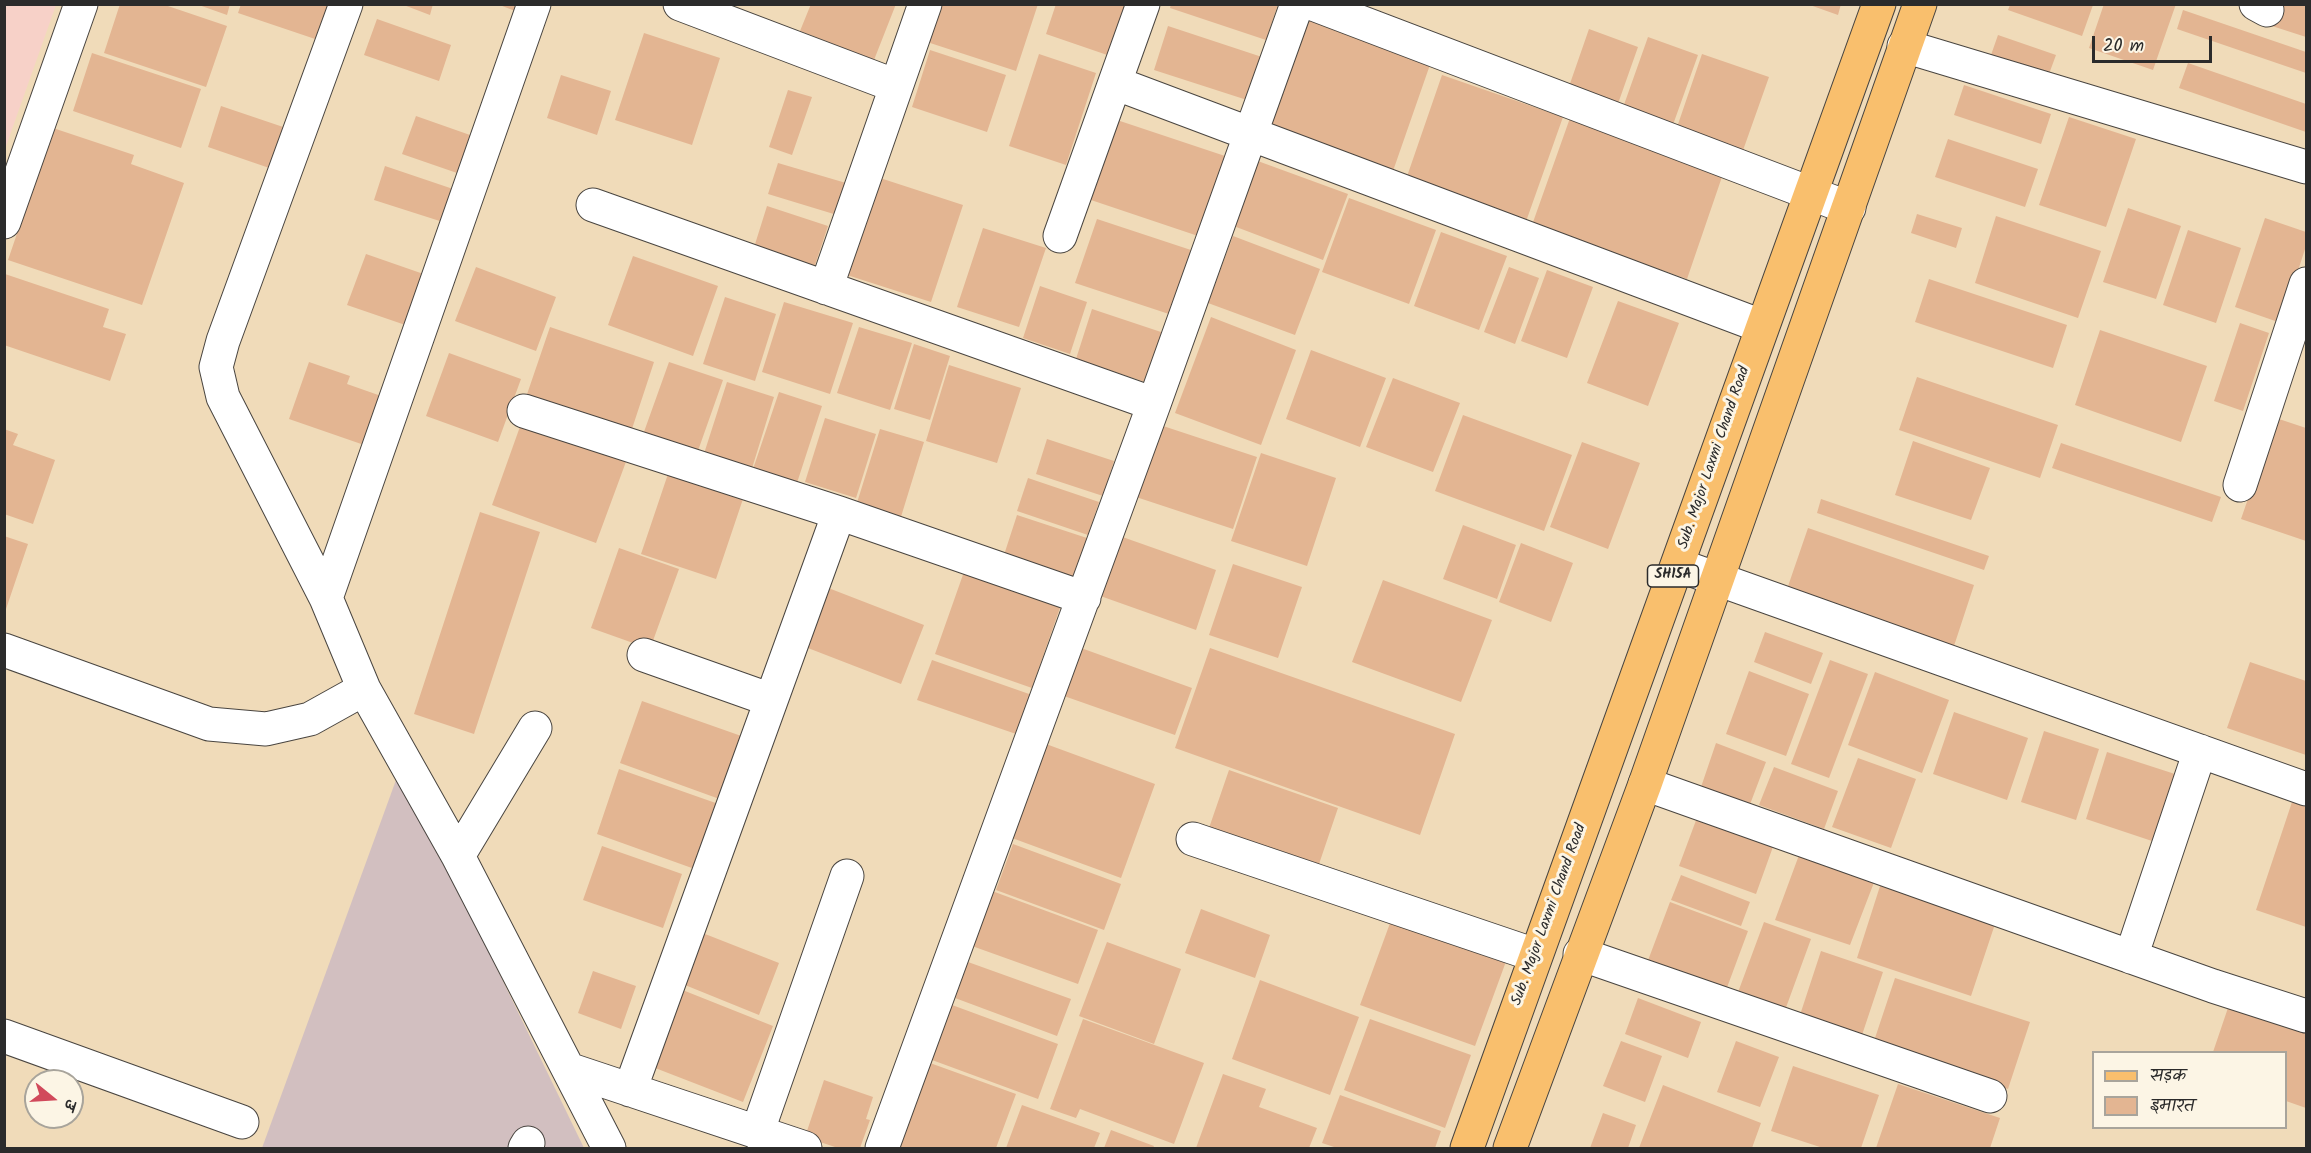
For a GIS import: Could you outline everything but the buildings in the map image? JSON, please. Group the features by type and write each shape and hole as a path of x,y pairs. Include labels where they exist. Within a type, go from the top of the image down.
{"main road":[{"name":"Sub. Major Laxmi Chand Road","path":"1467,1149 1535,955 1678,565 1761,326 1879,4"},
{"name":"SH15A","path":"1509,1149 1645,784 1920,4"}],"street":[{"path":"4,222 81,4"},
{"path":"346,4 223,341 216,367 223,397 326,598 364,689 458,856 571,1070 609,1149"},
{"path":"326,598 534,4"},
{"path":"680,4 896,86"},
{"path":"826,288 925,4"},
{"path":"1060,236 1143,4"},
{"path":"882,1149 1084,598 1297,4"},
{"path":"1313,4 1849,208"},
{"path":"1904,46 2307,167"},
{"path":"1115,83 1761,326"},
{"path":"593,205 1154,404"},
{"path":"2240,485 2307,284"},
{"path":"524,411 839,513 1084,598"},
{"path":"630,1090 839,513"},
{"path":"1678,565 2307,789"},
{"path":"4,650 209,724 267,729 310,719 364,689"},
{"path":"644,655 771,700"},
{"path":"458,856 535,728"},
{"path":"2131,957 2200,751"},
{"path":"1645,784 2131,957 2307,1016"},
{"path":"1193,839 1535,955"},
{"path":"757,1132 846,876"},
{"path":"1580,954 1990,1096"},
{"path":"4,1036 242,1122"},
{"path":"571,1070 805,1149"}],"shaded area":[{"path":"4,5 56,5 5,149"},
{"path":"400,769 584,1148 262,1148"}]}
